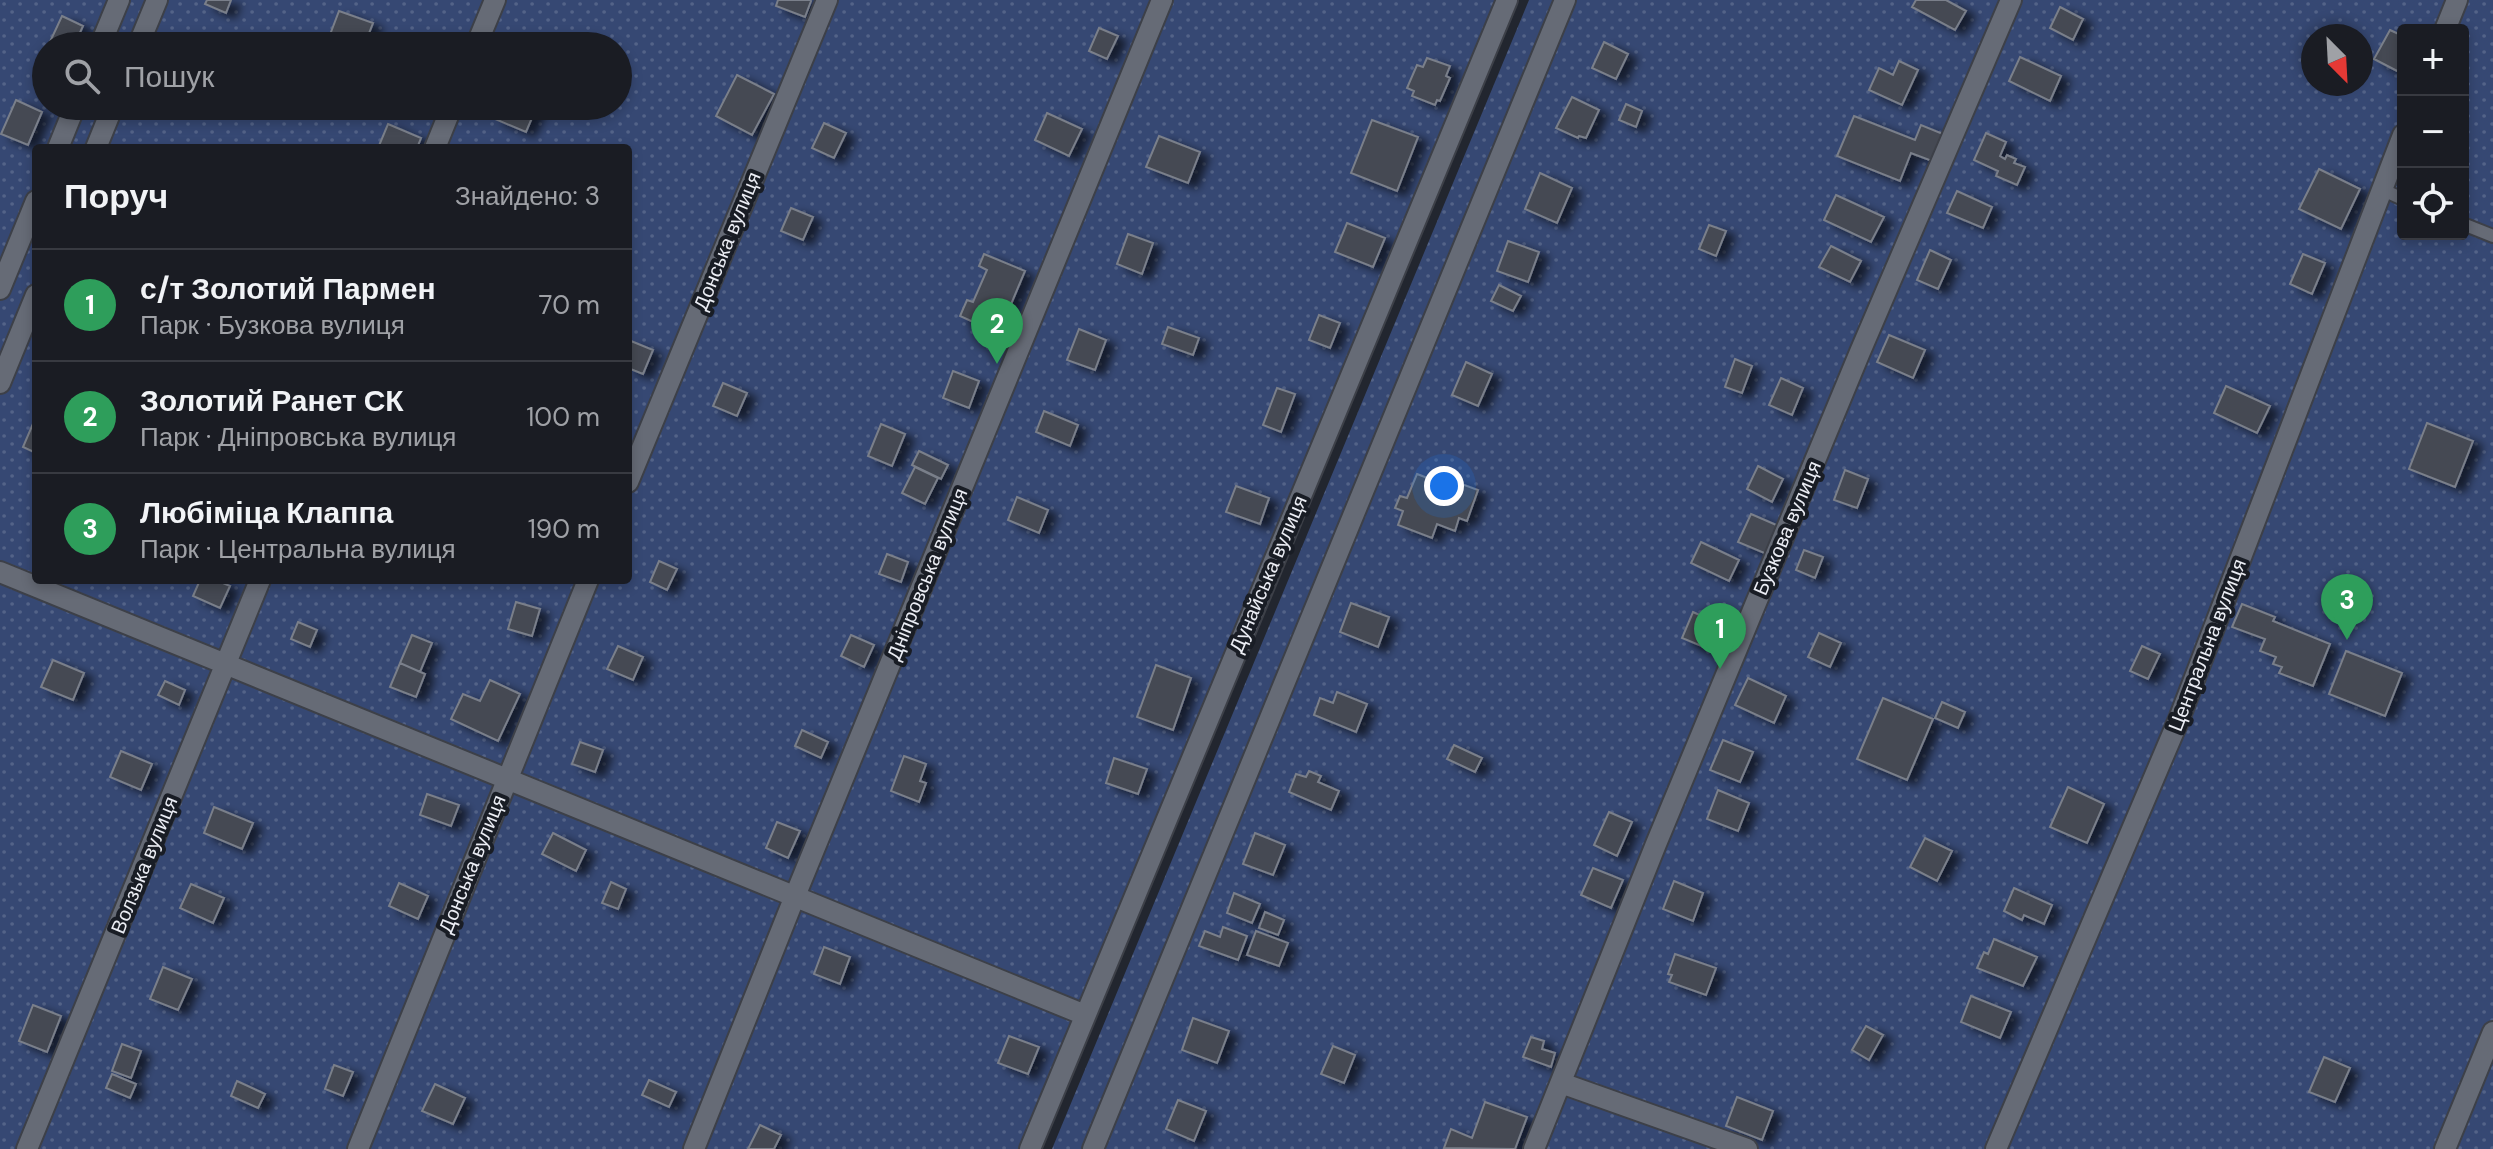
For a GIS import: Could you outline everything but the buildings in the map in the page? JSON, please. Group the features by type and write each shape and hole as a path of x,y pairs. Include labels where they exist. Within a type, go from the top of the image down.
{"street":[{"path":"106,32 119,0"},
{"path":"144,32 157,0"},
{"path":"482,32 495,0"},
{"name":"Донська вулиця","path":"632,472 827,0"},
{"name":"Дніпровська вулиця","path":"694,1149 1162,0"},
{"name":"Дунайська вулиця","path":"1030,1149 1507,0"},
{"path":"1093,1149 1565,0"},
{"name":"Бузкова вулиця","path":"1534,1149 1656,844 2011,0"},
{"path":"2447,24 2457,0"},
{"path":"60,144 69,120"},
{"path":"98,144 107,120"},
{"path":"437,144 446,120"},
{"name":"Центральна вулиця","path":"1996,1149 2179,719 2397,150"},
{"path":"0,289 32,211"},
{"path":"0,383 32,305"},
{"path":"0,572 1085,1015"},
{"name":"Волзька вулиця","path":"27,1149 258,584"},
{"name":"Донська вулиця","path":"358,1149 586,584"},
{"path":"2445,1149 2493,1032"},
{"path":"1561,1083 1747,1149"}],"lane":[{"path":"2381,189 2397,196"},
{"path":"2469,226 2493,236"}],"shaded area":[{"path":"0,0 1518,0 1042,1149 0,1149"},
{"path":"1529,0 2493,0 2493,1149 1052,1149"}],"place":[{"name":"Золотий Ранет СК","path":"997,364"},
{"name":"Любіміца Клаппа","path":"2347,640"},
{"name":"с/т Золотий Пармен","path":"1720,669"}]}
